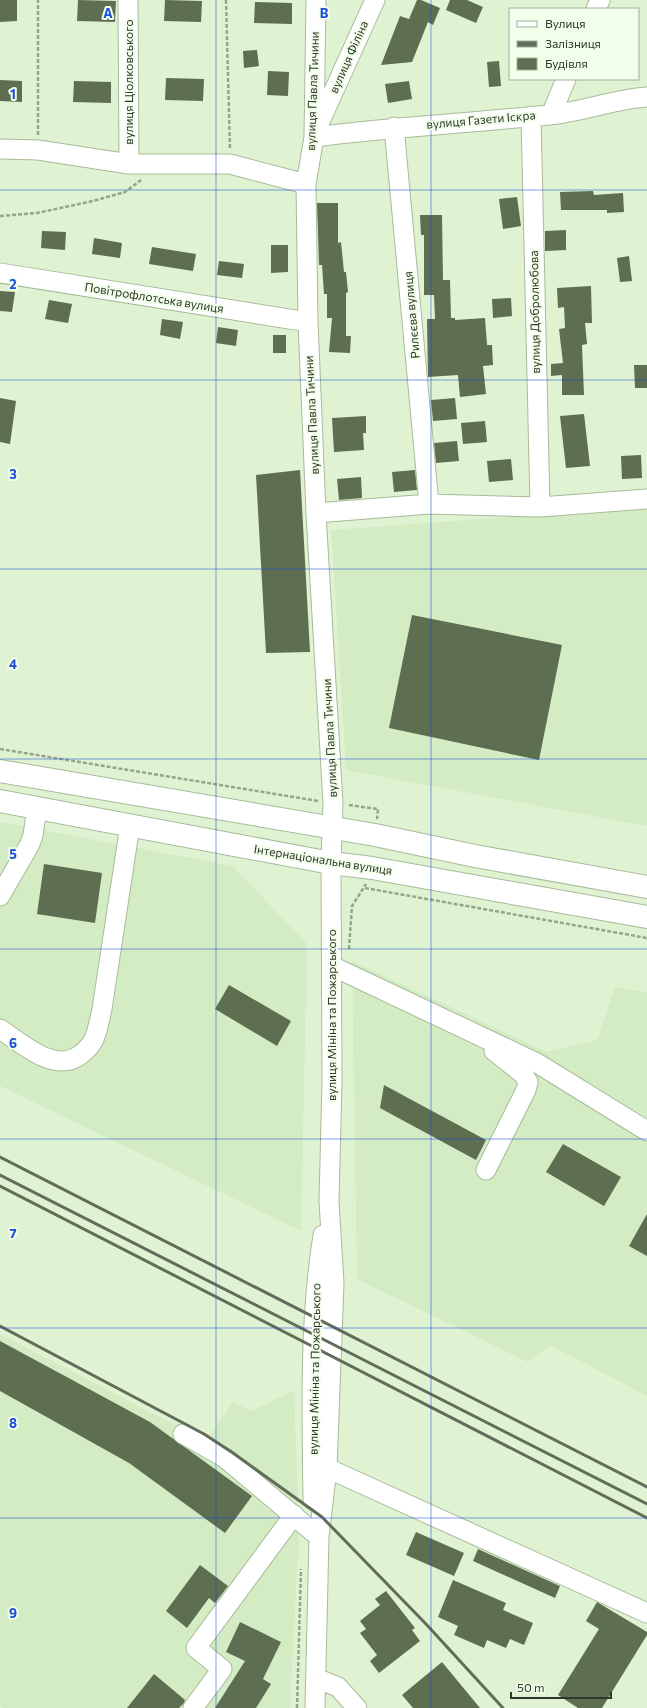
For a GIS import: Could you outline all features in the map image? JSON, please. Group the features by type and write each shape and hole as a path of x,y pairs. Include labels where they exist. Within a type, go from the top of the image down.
{"main road":[{"path":"0,772 375,835 475,856 647,887"},
{"name":"Інтернаціональна вулиця","path":"0,801 331,863 372,868 647,917"}],"street":[{"name":"вулиця Ціолковського","path":"128,0 130,164"},
{"name":"вулиця Павла Тичини","path":"316,0 314,137 306,184 308,322 316,513 333,803 333,829"},
{"name":"вулиця Філіна","path":"314,137 375,0"},
{"path":"551,115 566,80"},
{"name":"вулиця Газети Іскра","path":"314,137 394,127 551,115 632,98 647,97"},
{"name":"вулиця Добролюбова","path":"531,116 540,507"},
{"name":"Рилєєва вулиця","path":"394,127 429,504"},
{"path":"0,149 38,150 130,164 230,164 306,184"},
{"name":"Повітрофлотська вулиця","path":"0,273 308,322"},
{"path":"316,513 429,504 540,507 647,499"},
{"path":"0,896 30,844 33,835 37,808"},
{"path":"0,1029 45,1057 64,1062 74,1059 87,1049 94,1039 102,1009 130,825"},
{"name":"вулиця Мініна та Пожарського","path":"316,1708 319,1537 327,1468 334,1283 329,1201 332,1083 340,970 331,863 333,829"},
{"path":"340,970 466,1028 537,1063 647,1131"},
{"path":"466,1028 523,1074 528,1082 526,1090 486,1170"},
{"name":"вулиця Мініна та Пожарського","path":"319,1537 313,1510 312,1383 317,1278 329,1201"},
{"path":"183,1434 229,1456 319,1537"},
{"path":"327,1468 647,1612"},
{"path":"193,1708 222,1669 196,1648 294,1515"},
{"path":"316,1678 338,1687 356,1708"}],"path":[{"path":"38,0 38,150"},
{"path":"226,0 230,164"},
{"path":"0,216 37,213 125,192 162,165"},
{"path":"0,749 378,809 375,835"},
{"path":"340,970 352,906 358,895 365,888 372,868"},
{"path":"365,888 647,938"},
{"path":"297,1708 301,1568"}],"shaded area":[{"path":"647,507 647,826 346,770 331,530"},
{"path":"0,822 233,866 307,944 301,1231 0,1086"},
{"path":"352,961 547,1052 597,1040 615,987 647,992 647,1396 550,1345 528,1362 357,1279"},
{"path":"0,1334 206,1441 233,1402 252,1411 294,1390 299,1530 290,1708 3,1708 0,1705"}],"building":[{"path":"0,0 17,0 17,21 0,22"},
{"path":"78,0 116,1 115,22 77,21"},
{"path":"165,0 202,1 201,22 164,21"},
{"path":"417,0 421,0 440,8 433,25 428,22 412,62 381,65 400,16 409,19"},
{"path":"450,0 467,0 483,7 476,23 446,10"},
{"path":"255,2 292,3 292,24 254,23"},
{"path":"257,50 259,66 244,68 243,51"},
{"path":"499,61 501,86 489,87 487,62"},
{"path":"268,71 289,72 288,96 267,95"},
{"path":"166,78 204,79 203,101 165,100"},
{"path":"0,80 22,81 22,102 0,101"},
{"path":"74,81 111,82 111,103 73,102"},
{"path":"409,81 412,99 388,103 385,84"},
{"path":"593,191 594,195 623,193 624,212 607,213 607,210 561,210 560,192"},
{"path":"517,197 521,226 503,229 499,199"},
{"path":"317,203 338,203 338,243 341,242 344,272 346,272 348,292 346,293 346,336 351,336 350,353 329,352 332,318 327,318 327,294 324,294 322,265 319,265"},
{"path":"420,215 442,215 443,280 450,280 451,318 455,318 455,320 485,318 487,345 492,345 493,365 483,366 486,394 460,397 458,375 428,377 427,319 435,319 434,295 424,295 424,235 421,235"},
{"path":"566,230 566,250 545,251 545,231"},
{"path":"42,231 66,232 65,250 41,248"},
{"path":"94,238 122,243 120,258 92,254"},
{"path":"271,245 288,245 288,272 271,273"},
{"path":"152,247 196,254 193,271 149,264"},
{"path":"629,256 632,281 620,282 617,258"},
{"path":"219,261 244,264 242,278 217,275"},
{"path":"591,286 592,323 585,323 587,344 582,345 584,395 562,395 562,375 551,376 551,364 563,363 559,329 565,328 564,307 558,308 557,288"},
{"path":"0,291 15,292 12,312 0,311"},
{"path":"511,298 512,316 493,318 492,299"},
{"path":"49,300 72,304 68,323 45,319"},
{"path":"162,319 183,322 180,339 160,335"},
{"path":"218,327 238,330 236,346 216,343"},
{"path":"273,335 286,335 286,353 273,353"},
{"path":"634,365 647,365 647,388 635,388"},
{"path":"0,398 16,401 10,444 0,442"},
{"path":"455,398 457,419 433,421 431,400"},
{"path":"584,414 590,466 566,468 560,416"},
{"path":"366,416 366,433 363,433 364,450 334,452 332,418"},
{"path":"485,421 487,442 463,444 461,423"},
{"path":"457,441 459,461 436,463 434,443"},
{"path":"641,455 642,478 622,479 621,456"},
{"path":"511,459 513,480 489,482 487,461"},
{"path":"300,470 310,652 266,653 256,475"},
{"path":"415,470 417,490 394,492 392,472"},
{"path":"361,477 362,498 339,500 337,479"},
{"path":"412,615 562,645 539,760 389,728"},
{"path":"44,864 102,873 95,923 37,914"},
{"path":"229,985 291,1021 277,1046 215,1009"},
{"path":"384,1085 486,1140 476,1160 380,1108"},
{"path":"563,1144 621,1177 604,1206 546,1172"},
{"path":"647,1214 647,1256 629,1246"},
{"path":"0,1341 150,1422 252,1496 225,1533 129,1463 0,1391"},
{"path":"416,1532 464,1553 454,1576 406,1555"},
{"path":"478,1549 560,1586 555,1598 473,1561"},
{"path":"200,1565 228,1586 215,1603 209,1598 187,1628 166,1611"},
{"path":"453,1580 506,1603 503,1610 533,1623 524,1645 510,1639 506,1648 487,1640 484,1648 454,1635 458,1626 438,1617"},
{"path":"386,1591 415,1628 412,1630 420,1641 379,1673 370,1661 377,1655 360,1633 366,1629 360,1621 380,1605 375,1599"},
{"path":"597,1602 647,1632 647,1635 602,1708 578,1708 558,1695 599,1629 586,1621"},
{"path":"240,1622 281,1642 263,1679 271,1684 256,1708 215,1708 245,1661 226,1652"},
{"path":"442,1662 480,1708 413,1708 402,1695"},
{"path":"154,1674 185,1700 184,1703 179,1708 127,1708"}],"railway":[{"path":"0,1157 647,1487"},
{"path":"0,1175 647,1504"},
{"path":"0,1186 647,1518"},
{"path":"0,1326 204,1434 322,1517 426,1624 503,1708"}]}
